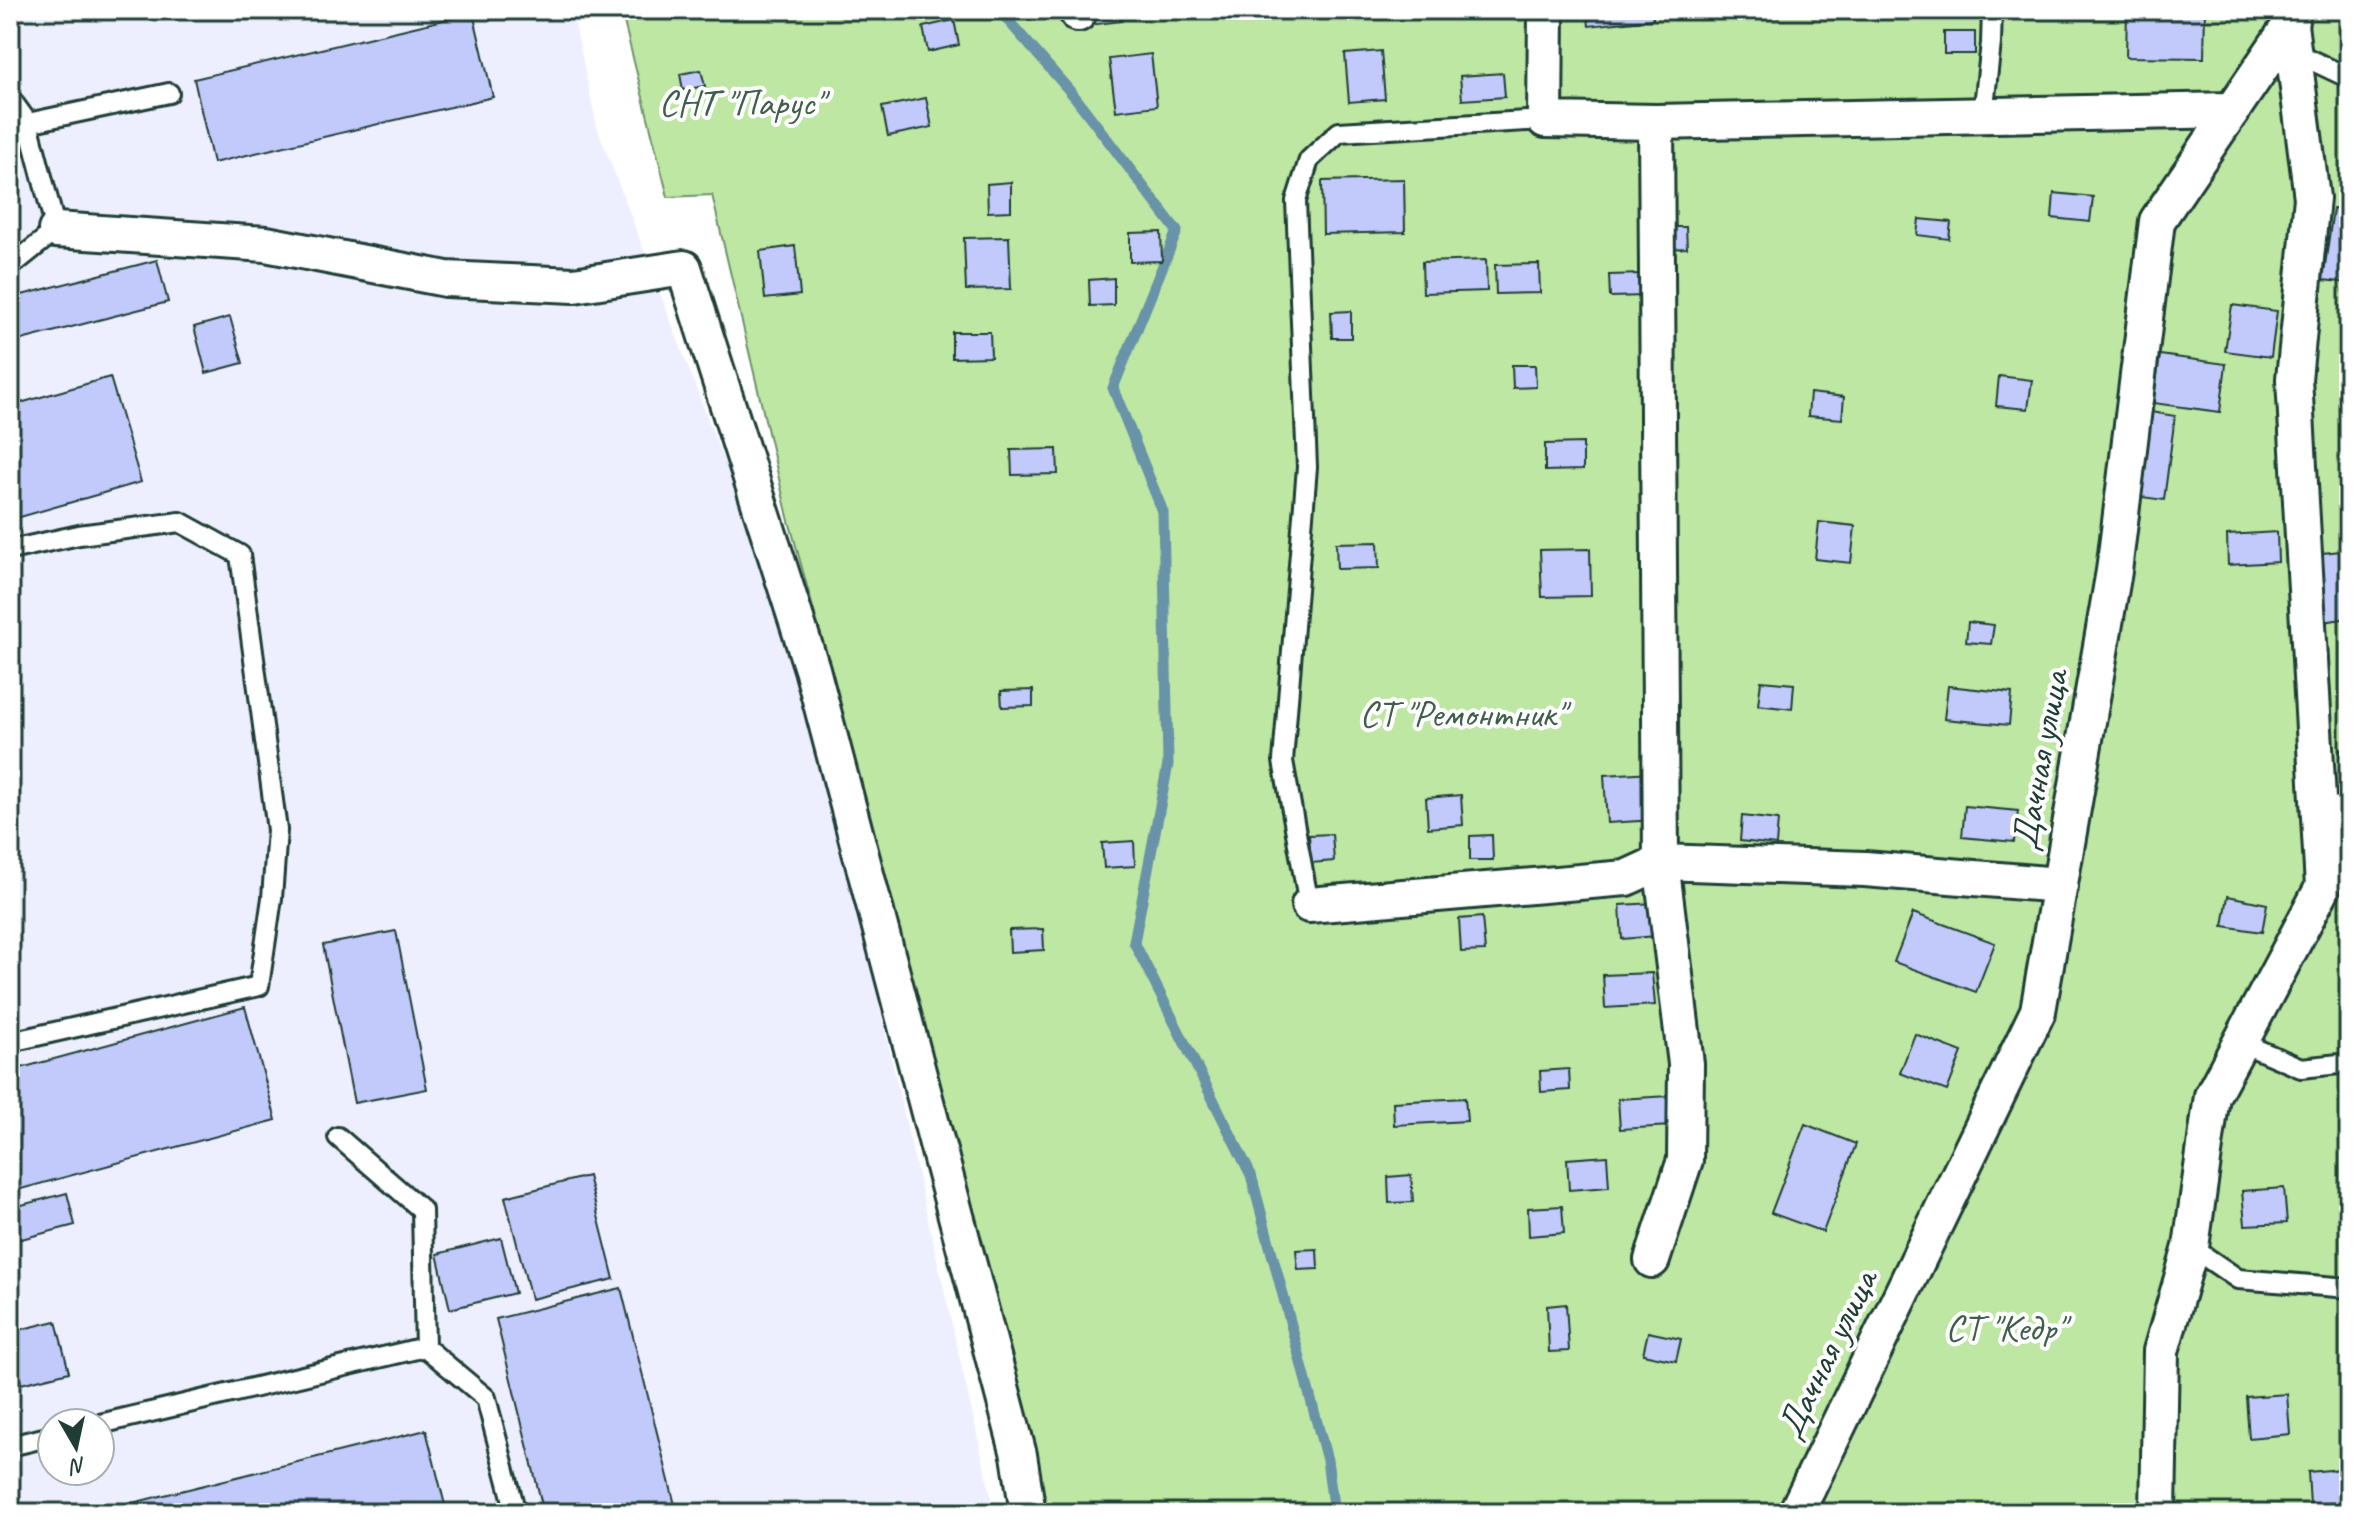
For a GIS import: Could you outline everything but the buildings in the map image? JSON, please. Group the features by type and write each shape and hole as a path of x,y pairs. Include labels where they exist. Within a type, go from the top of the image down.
{"street":[{"path":"1546,10 1545,120 1656,122 2233,110"},
{"path":"2158,1513 2161,1351 2191,1247 2212,1096 2323,887 2334,807 2294,379 2312,198 2292,29"},
{"name":"Дачная улица","path":"1796,1513 2038,1011 2114,571 2157,221 2292,29"},
{"path":"1652,1260 1685,1160 1686,1064 1661,862 1656,122"},
{"path":"56,230 266,244 446,279 574,285 684,268 812,669 1019,1455 1028,1513"},
{"path":"1309,905 1626,878 1661,862 1865,869 2060,885"}],"lane":[{"path":"1983,115 1992,10"},
{"path":"2292,29 2349,78"},
{"path":"28,123 169,93"},
{"path":"10,98 28,123 56,230 10,267"},
{"path":"1309,905 1283,761 1307,467 1296,201 1309,160 1339,132 1545,120"},
{"path":"10,550 79,535 180,522 240,555 277,830 272,898 259,986 10,1042"},
{"path":"2242,1043 2301,1068 2349,1063"},
{"path":"338,1137 422,1210 425,1347 486,1398 516,1513"},
{"path":"2191,1247 2238,1279 2349,1288"},
{"path":"116,1420 425,1347"},
{"path":"10,1446 36,1440"}],"shaded area":[{"path":"10,10 572,10 597,127 802,667 995,1513 10,1513"}],"green space":[{"name":"СТ \"Ремонтник\"","path":"621,10 2349,10 2349,1513 1040,1513 869,811 788,517 712,195 668,197"}],"waterway":[{"path":"999,10 1075,97 1177,231 1113,388 1163,512 1168,764 1134,942 1251,1175 1327,1460 1334,1513"}],"park label":[{"name":"СНТ \"Парус\"","path":"741,102"},
{"name":"СТ \"Кедр\"","path":"2005,1327"}]}
